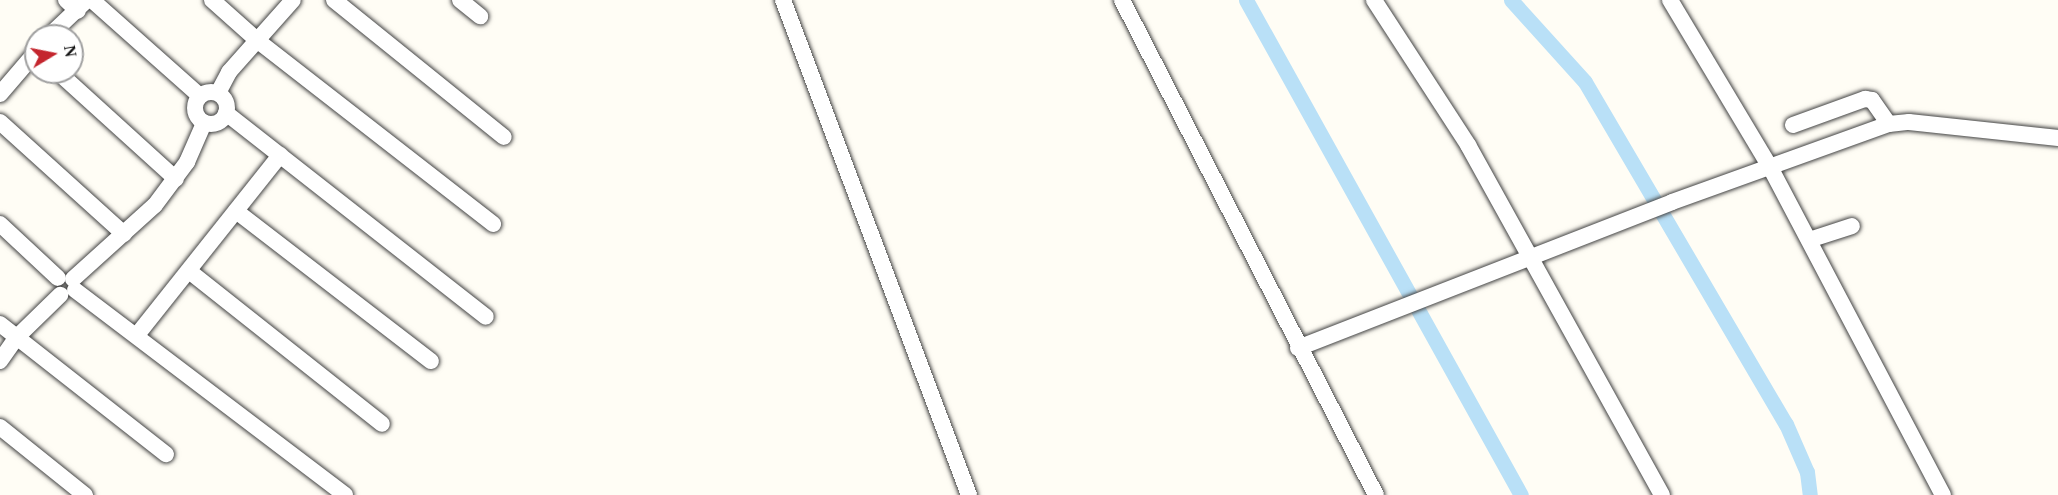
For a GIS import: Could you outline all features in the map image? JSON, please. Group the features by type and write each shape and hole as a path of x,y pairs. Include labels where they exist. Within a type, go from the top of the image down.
{"street":[{"path":"212,0 258,41 493,224"},
{"path":"218,93 229,72 293,0"},
{"path":"334,0 504,137"},
{"path":"460,0 480,16"},
{"path":"783,0 969,495"},
{"path":"1122,0 1298,348 1376,495"},
{"path":"1374,0 1468,145 1662,495"},
{"path":"1670,0 1770,167 1943,495"},
{"path":"61,24 81,3 200,96 218,93"},
{"path":"3,84 24,64"},
{"path":"71,84 176,179"},
{"path":"200,96 195,114 204,123 219,122 226,113 226,101 218,93"},
{"path":"1793,125 1866,99 1872,100 1889,124"},
{"path":"226,113 486,317"},
{"path":"0,122 124,234"},
{"path":"1298,348 1388,310 1627,219 1889,124 1909,122 2058,138"},
{"path":"0,361 16,338 66,286 124,234 176,179 204,123"},
{"path":"137,335 280,155"},
{"path":"236,211 431,362"},
{"path":"0,224 66,286 137,335 345,495"},
{"path":"1809,240 1852,226"},
{"path":"189,271 382,424"},
{"path":"0,324 166,454"},
{"path":"0,427 85,495"}],"waterway":[{"path":"1246,0 1521,495"},
{"path":"1511,0 1585,82 1786,424 1807,472 1810,495"}]}
